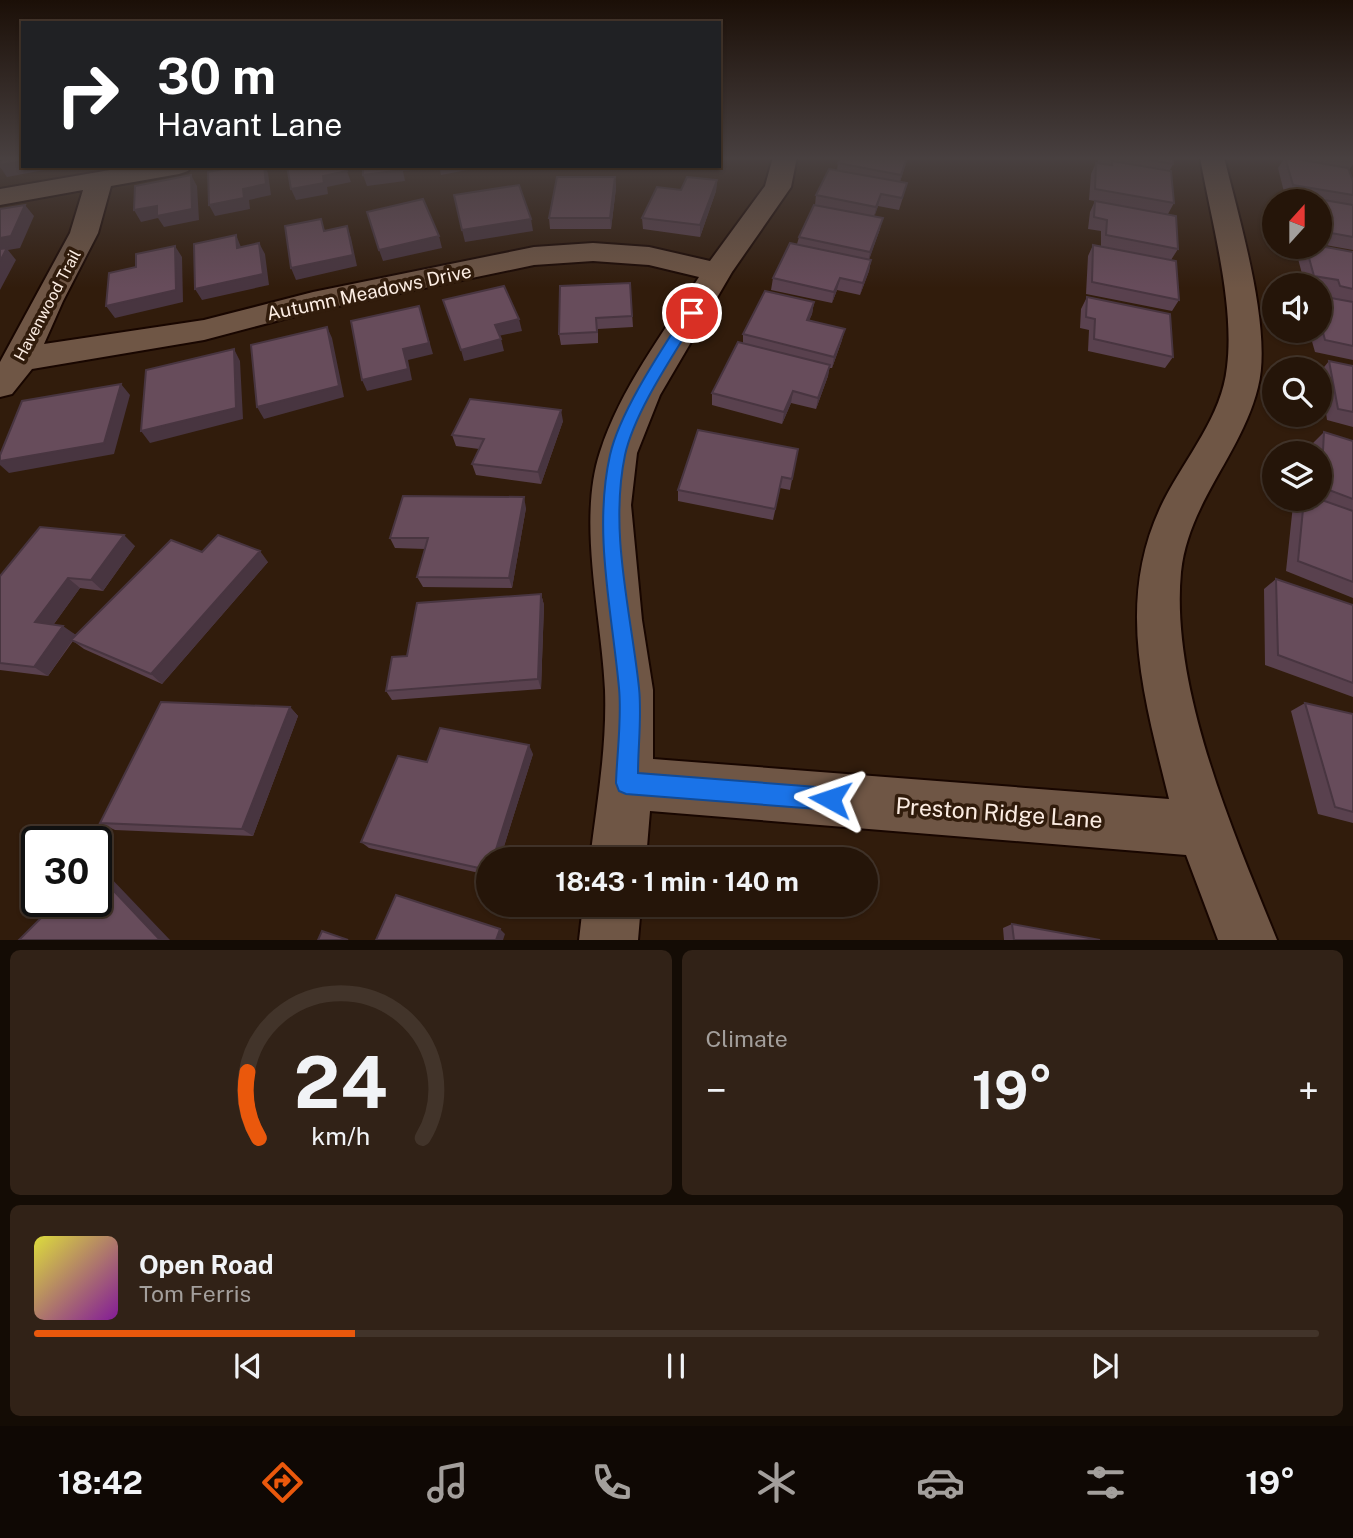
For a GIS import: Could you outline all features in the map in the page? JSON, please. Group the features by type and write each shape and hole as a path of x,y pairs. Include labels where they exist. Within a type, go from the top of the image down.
{"street":[{"name":"Havenwood Trail","path":"0,385 21,359 47,301 84,233 93,201"},
{"path":"619,847 626,783 629,690 619,620 611,505 618,453 642,395 717,272 768,201"},
{"path":"1220,201 1238,298 1244,352 1242,384 1232,410 1174,524 1160,569 1157,618 1164,681 1205,829 1248,940"},
{"name":"Autumn Meadows Drive","path":"21,359 204,330 313,302 534,256 593,252 649,256 717,272"},
{"name":"Preston Ridge Lane","path":"626,783 1205,829"},
{"path":"608,940 611,917"}],"building":[{"path":"134,201 192,201 192,209 157,216 157,206 134,210"},
{"path":"209,201 230,201 209,205"},
{"path":"424,201 439,236 379,250 367,212"},
{"path":"455,201 525,201 531,219 462,230"},
{"path":"552,201 612,201 610,218 549,218"},
{"path":"650,201 709,201 700,225 642,218"},
{"path":"845,201 878,201 876,207"},
{"path":"1095,201 1176,216 1178,249 1106,235 1107,220 1094,217"},
{"path":"1332,201 1353,205 1353,237 1332,233"},
{"path":"25,205 11,236 0,238 0,209"},
{"path":"814,205 883,218 870,252 799,237"},
{"path":"321,219 324,231 347,226 353,255 291,268 285,226"},
{"path":"236,235 237,248 259,243 263,274 195,289 194,244"},
{"path":"790,243 871,260 863,283 840,278 834,292 773,278"},
{"path":"1093,245 1176,261 1179,300 1092,282"},
{"path":"175,246 176,290 106,306 109,273 136,267 136,254"},
{"path":"7,248 0,261 0,249"},
{"path":"1332,248 1353,252 1353,289 1340,286 1338,280 1332,279 1332,273 1313,273 1309,259 1332,259"},
{"path":"630,283 632,316 596,318 597,332 559,334 560,286"},
{"path":"504,286 519,319 495,325 501,339 461,350 443,300"},
{"path":"765,291 814,302 807,320 845,329 834,357 743,334"},
{"path":"1087,297 1170,314 1173,357 1094,339 1095,319 1086,317"},
{"path":"1332,298 1353,302 1353,346 1332,342"},
{"path":"419,306 429,343 403,349 408,369 362,380 351,321"},
{"path":"327,327 339,386 257,407 251,345"},
{"path":"738,342 830,365 818,398 793,391 784,412 712,393"},
{"path":"234,349 236,408 141,431 146,370"},
{"path":"1332,362 1353,366 1353,412 1338,409"},
{"path":"121,384 104,443 0,461 22,401"},
{"path":"470,399 561,410 538,472 472,464 484,439 452,435"},
{"path":"698,430 798,449 792,479 782,477 775,509 678,490"},
{"path":"1324,432 1353,441 1353,499 1332,491 1332,441 1324,441"},
{"path":"403,496 524,497 509,578 417,577 428,538 390,538"},
{"path":"1332,504 1353,511 1353,582 1298,561 1303,511 1332,511"},
{"path":"40,527 124,535 91,580 68,578 35,622 63,626 34,667 0,663 0,576"},
{"path":"218,535 260,551 151,674 71,640 171,540 202,552"},
{"path":"1276,579 1353,605 1353,683 1278,655"},
{"path":"541,594 538,679 386,691 392,657 407,656 417,603"},
{"path":"161,702 290,707 242,829 100,823"},
{"path":"1305,703 1353,714 1353,812 1335,807"},
{"path":"440,728 529,745 497,847 476,847 476,867 361,842 398,756 427,762"},
{"path":"112,889 160,940 19,940 42,917 112,917"},
{"path":"396,895 500,929 496,940 376,940"},
{"path":"1012,924 1100,940 1014,940"},
{"path":"322,931 348,940 318,940"}],"route":[{"path":"692,313 642,395 618,453 611,505 619,620 629,690 626,783 830,799"}]}
